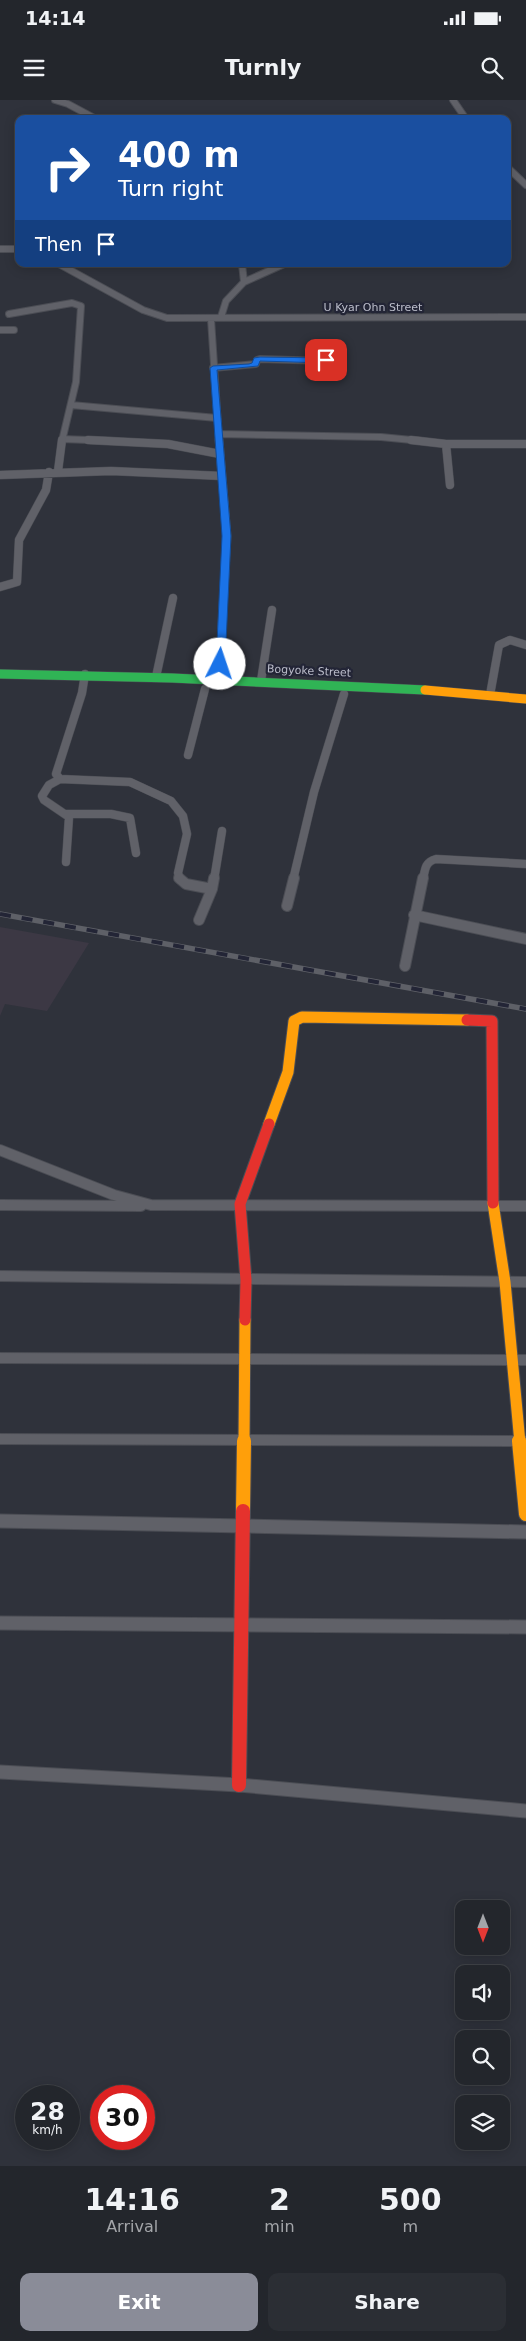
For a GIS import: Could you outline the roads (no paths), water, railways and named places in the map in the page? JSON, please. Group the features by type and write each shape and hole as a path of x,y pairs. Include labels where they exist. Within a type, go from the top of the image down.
{"street":[{"path":"54,100 68,102 89,115"},
{"path":"453,100 463,115"},
{"path":"511,171 526,186"},
{"path":"0,249 15,248"},
{"name":"U Kyar Ohn Street","path":"65,267 153,315 179,318 526,317"},
{"path":"242,267 244,282"},
{"path":"221,317 226,301 244,282 277,267"},
{"path":"9,314 72,303 81,306 76,382 62,440 58,471"},
{"path":"211,318 213,368 227,536 219,679"},
{"path":"0,330 14,330"},
{"path":"213,368 250,366 256,364 257,360 260,359 326,360"},
{"path":"71,405 218,418"},
{"path":"219,434 381,437 446,444 526,444"},
{"path":"62,440 134,441 168,444 220,454"},
{"path":"446,444 450,485"},
{"path":"0,475 58,471 137,470 222,476"},
{"path":"0,587 17,582 19,538 42,497 48,490 49,472"},
{"path":"156,677 173,598"},
{"path":"260,681 272,610"},
{"path":"490,695 499,645 510,640 526,645"},
{"name":"Bogyoke Street","path":"0,674 205,689 404,697 526,707"},
{"name":"Bogyoke Street","path":"0,683 156,677 260,681 490,695 526,699"},
{"path":"60,779 56,774 84,679"},
{"path":"188,755 205,689"},
{"path":"287,906 314,792 344,694"},
{"path":"66,862 69,817 44,800 42,796 48,786 60,779 130,782 171,801 183,816 187,834 178,873 179,879 186,884 212,889"},
{"path":"66,814 111,814 130,818 134,827 136,853"},
{"path":"199,920 212,889 222,831"},
{"path":"405,966 414,915 426,865 429,861 436,859 526,864"},
{"path":"414,915 526,939"},
{"path":"239,1785 246,1358 246,1280 240,1204 288,1072 294,1021 302,1017 492,1021 493,1206 505,1282 512,1360 523,1440 526,1514"},
{"path":"1,1152 114,1195 151,1206"},
{"path":"0,1205 526,1206"},
{"path":"0,1276 526,1282"},
{"path":"0,1358 526,1360"},
{"path":"0,1439 523,1440"},
{"path":"0,1521 526,1532"},
{"path":"0,1623 526,1627"},
{"path":"0,1772 239,1785 526,1811"}],"railway":[{"path":"0,914 526,1009"}]}
